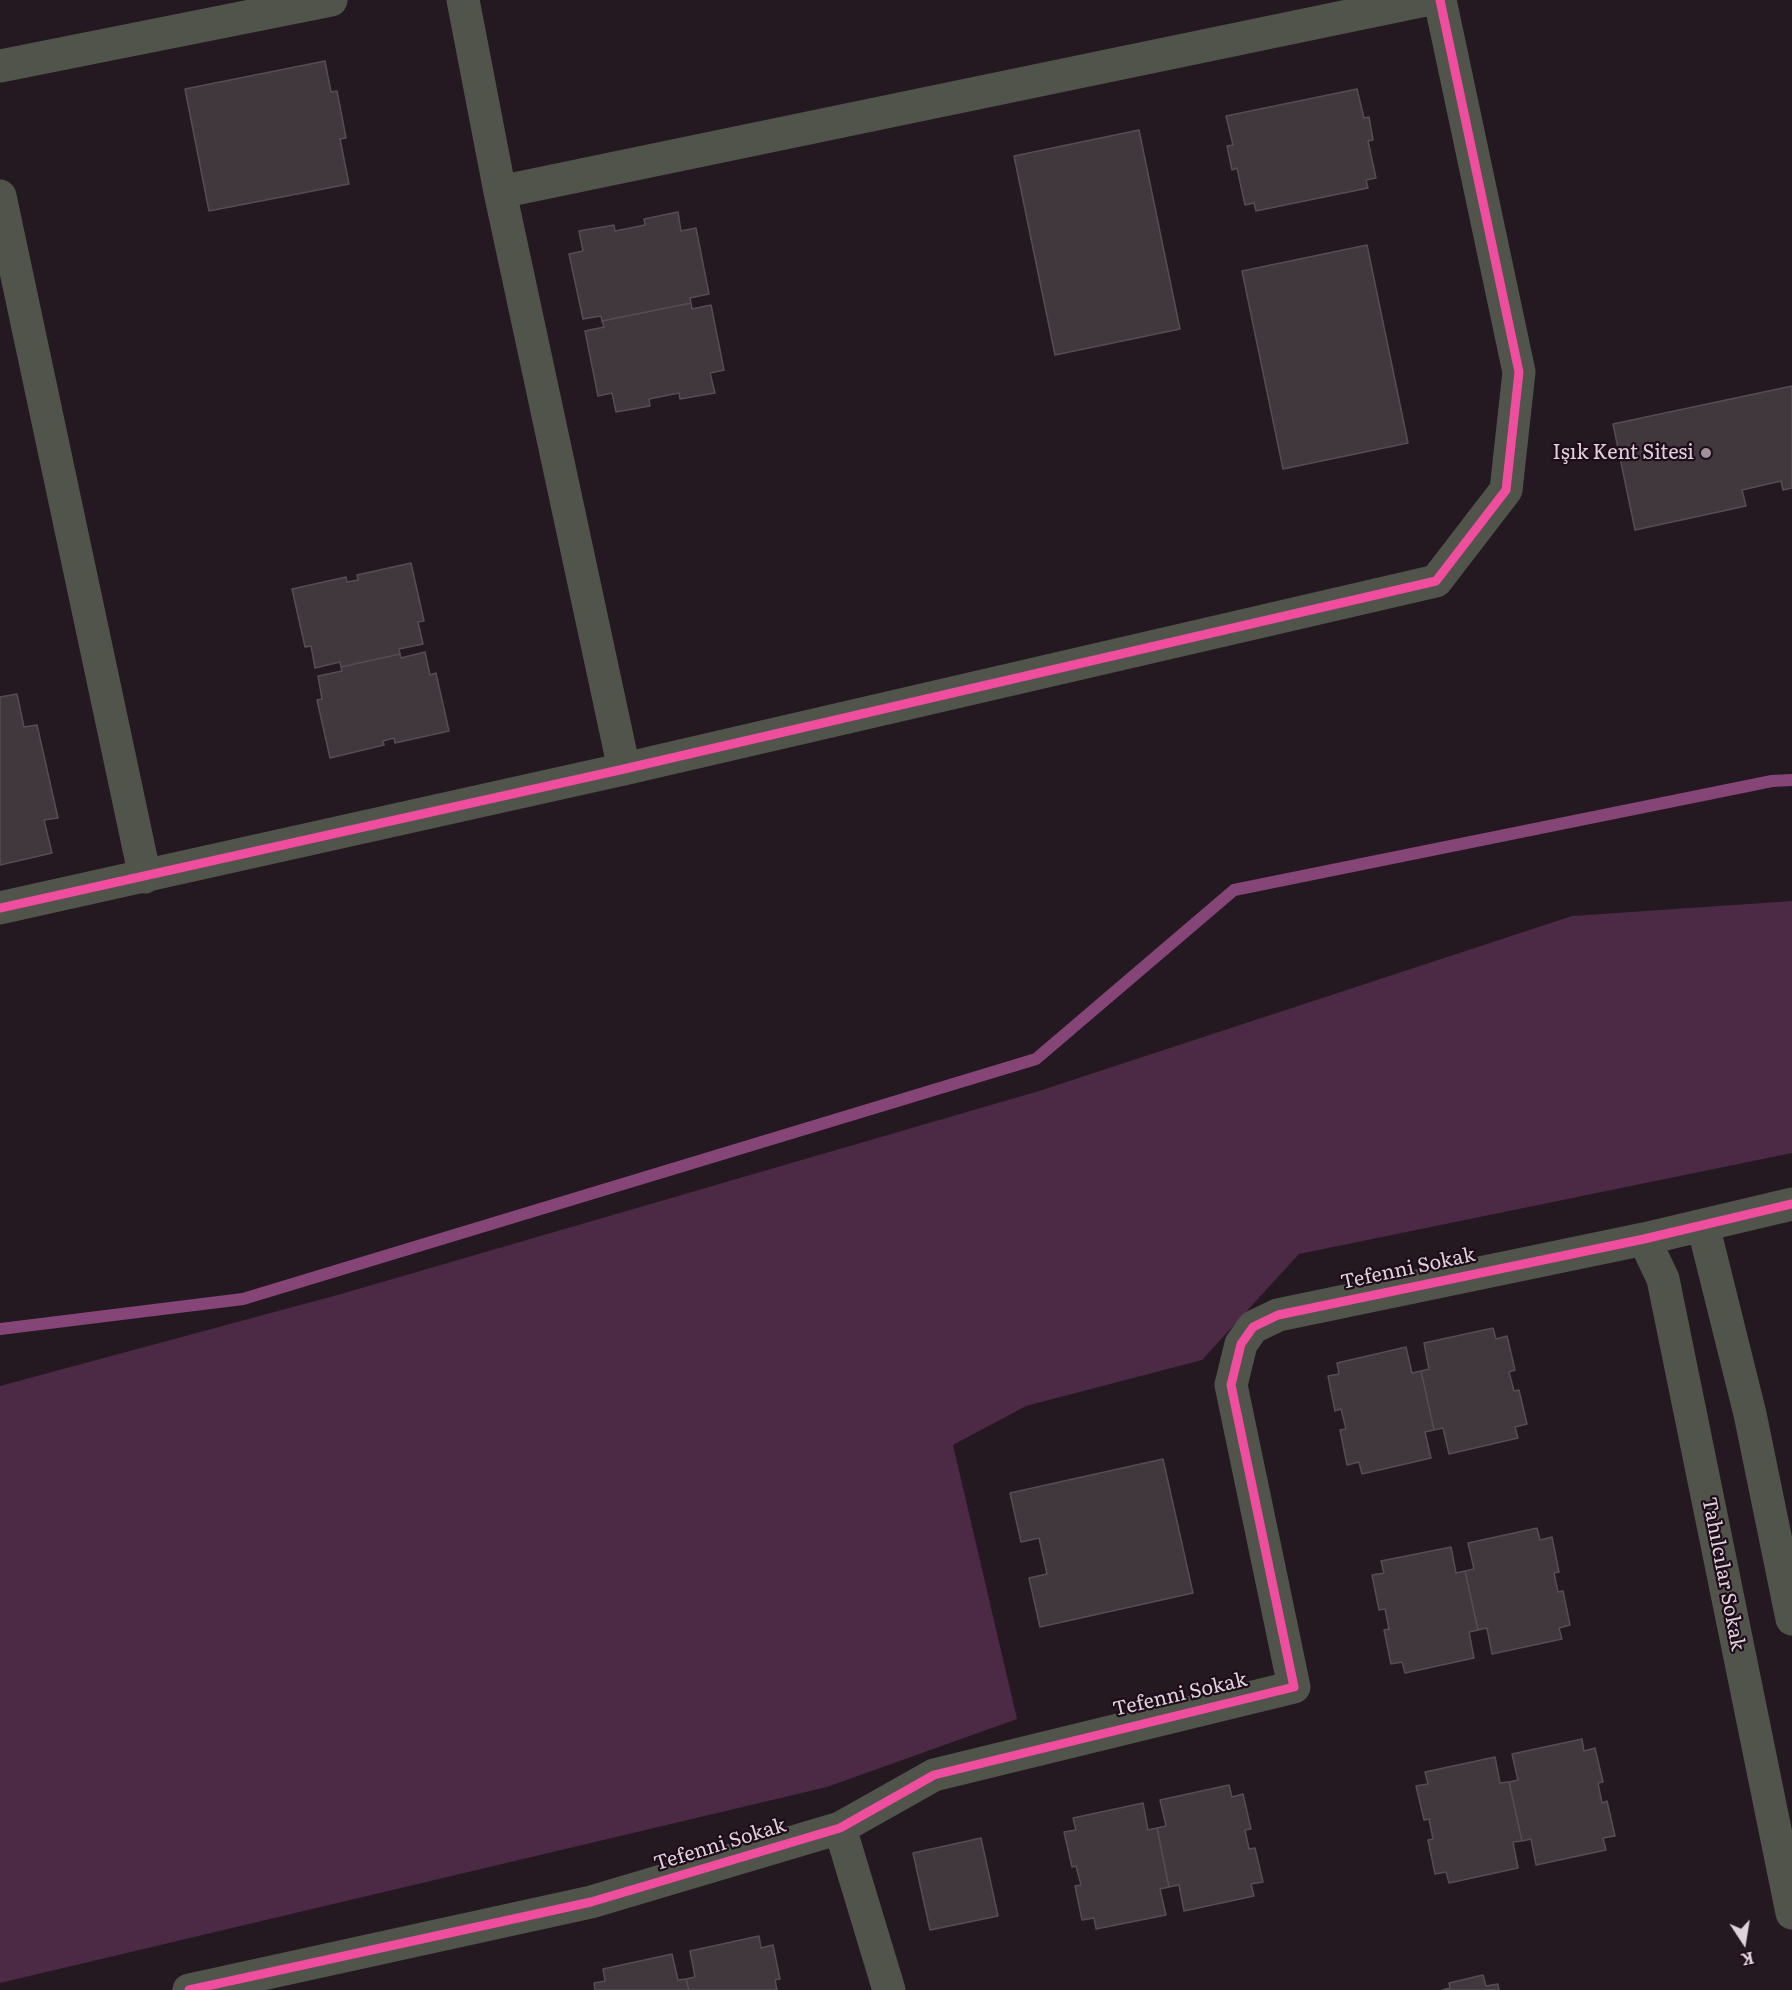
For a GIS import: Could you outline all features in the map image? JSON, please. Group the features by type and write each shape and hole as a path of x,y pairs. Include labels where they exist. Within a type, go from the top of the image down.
{"street":[{"path":"0,66 332,0"},
{"path":"463,0 500,192 624,769"},
{"path":"500,192 1425,0"},
{"path":"0,908 624,769 1436,581 1506,490 1519,372 1440,0"},
{"path":"0,196 145,877"},
{"name":"Tefenni Sokak","path":"189,1990 591,1902 840,1828 934,1775 1294,1687 1231,1385 1241,1344 1253,1327 1278,1315 1644,1239 1792,1204"},
{"path":"1703,1225 1750,1414 1792,1619"},
{"name":"Tahılcılar Sokak","path":"1644,1239 1663,1279 1792,1913"},
{"path":"840,1828 889,1990"}],"shaded area":[{"path":"1792,901 1792,1153 1299,1254 1202,1360 1026,1406 953,1445 1017,1719 827,1787 0,1983 0,1386 341,1294 1039,1091 1572,916"}],"building":[{"path":"325,61 331,92 337,91 346,138 340,139 349,184 209,211 185,89"},
{"path":"1357,89 1364,118 1369,117 1373,140 1368,141 1376,178 1366,180 1368,188 1256,211 1254,203 1245,205 1237,168 1232,170 1227,146 1233,145 1226,116"},
{"path":"1139,130 1180,329 1055,355 1014,156"},
{"path":"678,212 681,231 696,228 709,294 690,298 691,303 602,321 601,316 583,319 569,254 583,251 579,231 614,225 615,231 645,225 644,219"},
{"path":"1367,245 1408,443 1283,469 1242,271"},
{"path":"691,303 692,309 711,305 724,370 710,373 715,393 680,399 679,393 649,399 650,406 616,412 612,393 598,396 585,331 604,327 602,321"},
{"name":"Işık Kent Sitesi","path":"1792,386 1792,488 1783,490 1781,481 1742,490 1746,506 1635,530 1613,424"},
{"path":"411,563 424,621 418,622 423,644 399,649 400,654 341,667 340,662 315,668 311,646 305,647 292,589 346,577 347,582 358,580 357,575"},
{"path":"425,652 430,675 436,673 449,731 395,743 394,738 383,741 384,745 330,758 317,700 322,699 318,676 342,671 341,667 400,654 401,658"},
{"path":"17,694 24,727 37,725 58,818 44,820 52,853 0,865 0,697"},
{"path":"1493,1328 1496,1339 1507,1336 1515,1370 1509,1372 1514,1391 1519,1390 1527,1424 1515,1427 1518,1438 1449,1454 1443,1428 1434,1430 1421,1371 1429,1369 1424,1343"},
{"path":"1406,1347 1412,1373 1421,1371 1434,1430 1425,1432 1431,1458 1362,1474 1359,1462 1347,1465 1340,1430 1346,1429 1341,1409 1335,1411 1328,1376 1339,1374 1337,1363"},
{"path":"1163,1459 1193,1593 1040,1627 1029,1578 1047,1574 1039,1538 1021,1542 1010,1493"},
{"path":"1537,1528 1540,1540 1552,1537 1559,1572 1554,1573 1558,1592 1563,1591 1570,1625 1559,1628 1562,1639 1492,1654 1487,1628 1478,1630 1465,1571 1474,1569 1468,1543"},
{"path":"1451,1547 1456,1573 1465,1571 1478,1630 1469,1632 1474,1658 1405,1673 1402,1662 1391,1664 1384,1630 1389,1629 1385,1609 1379,1610 1372,1575 1384,1573 1381,1561"},
{"path":"1582,1739 1584,1751 1595,1748 1603,1782 1598,1783 1602,1803 1607,1801 1615,1836 1603,1838 1606,1850 1536,1865 1531,1839 1522,1841 1509,1782 1518,1780 1512,1754"},
{"path":"1495,1757 1500,1783 1509,1782 1522,1841 1513,1842 1518,1868 1449,1883 1446,1872 1435,1874 1428,1840 1433,1839 1429,1819 1424,1820 1416,1786 1428,1784 1425,1772"},
{"path":"1229,1785 1232,1797 1243,1794 1251,1829 1245,1830 1249,1849 1255,1848 1263,1882 1251,1884 1254,1896 1184,1911 1179,1885 1169,1887 1157,1828 1166,1826 1160,1800"},
{"path":"1143,1803 1148,1830 1157,1828 1169,1887 1160,1889 1166,1915 1096,1929 1094,1918 1082,1920 1075,1886 1081,1885 1076,1866 1072,1867 1064,1832 1076,1830 1073,1818"},
{"path":"981,1838 998,1916 930,1930 913,1853"},
{"path":"759,1936 761,1948 773,1945 780,1979 775,1980 777,1990 689,1990 686,1979 695,1977 690,1951"},
{"path":"672,1954 678,1980 686,1979 689,1990 595,1990 594,1983 605,1981 603,1969"},
{"path":"1483,1975 1486,1986 1498,1984 1499,1990 1442,1990 1450,1988 1449,1983"}],"waterway":[{"path":"0,1329 243,1299 1036,1059 1234,890 1772,781 1792,780"}],"cycle path":[{"path":"0,908 624,769 1436,581 1506,490 1519,372 1440,0"},
{"path":"189,1990 591,1902 840,1828 934,1775 1294,1687 1231,1385 1241,1344 1253,1327 1278,1315 1644,1239 1792,1204"}],"place":[{"name":"Işık Kent Sitesi","path":"1706,453"}]}
